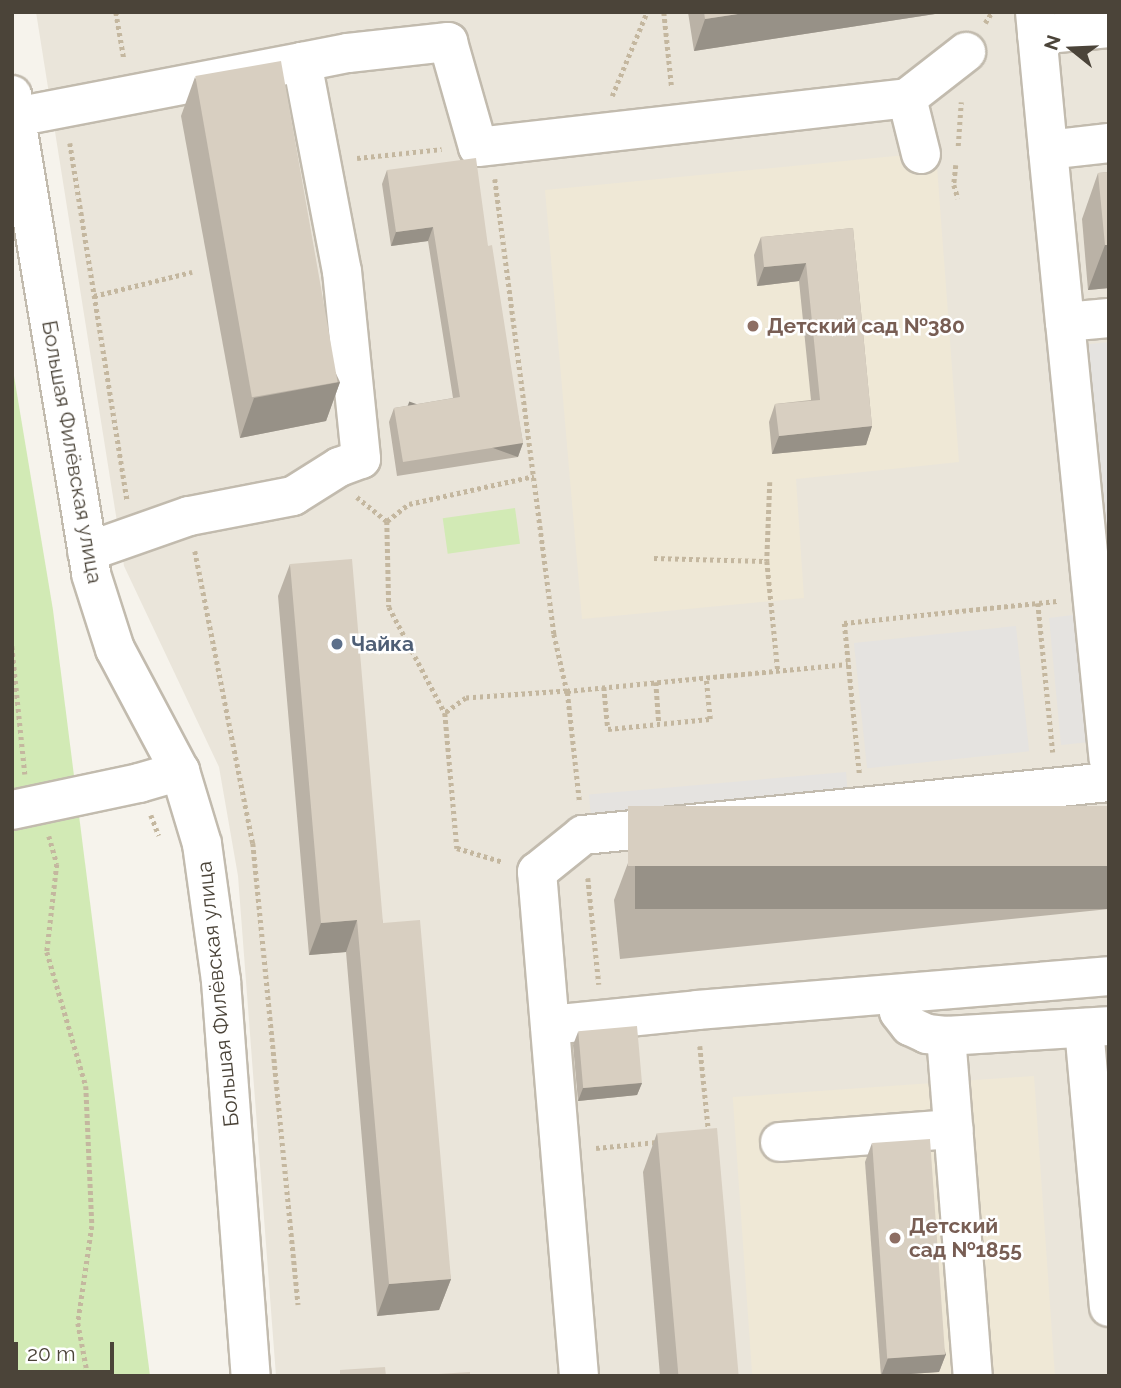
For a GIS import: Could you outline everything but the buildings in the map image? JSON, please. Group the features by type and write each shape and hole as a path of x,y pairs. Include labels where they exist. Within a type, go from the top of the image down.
{"street":[{"path":"1109,27 1036,23 1109,759"},
{"path":"14,106 64,107 348,53 448,42 484,146 907,98 965,52"},
{"path":"87,552 189,516 293,496 339,467 361,459 342,271 302,62"},
{"path":"907,98 921,154"},
{"name":"Большая Филёвская улица","path":"14,106 91,575 115,649 180,771 202,844 221,981 250,1376"},
{"path":"1048,150 1109,144"},
{"path":"1065,322 1109,318"},
{"path":"26,808 180,771"},
{"path":"579,1376 537,873 583,835 1109,782"},
{"path":"550,1026 697,1010 1109,975"},
{"path":"895,995 899,1012 910,1026 927,1034 946,1036 1096,1027 1109,1307"},
{"path":"946,1036 973,1376"},
{"path":"780,1142 954,1129"}],"path":[{"path":"116,12 131,94"},
{"path":"597,132 647,12"},
{"path":"664,12 676,124"},
{"path":"958,198 954,185 965,52"},
{"path":"64,107 133,536"},
{"path":"322,164 395,152 484,146 534,476 554,634 567,691 603,1020"},
{"path":"94,296 192,272"},
{"path":"339,467 358,499 387,521"},
{"path":"387,521 410,504 534,476"},
{"path":"770,482 766,561 778,671"},
{"path":"189,516 253,844 298,1306"},
{"path":"387,521 389,607 445,713 457,848 537,873"},
{"path":"654,558 766,561"},
{"path":"862,806 844,623 1061,601"},
{"path":"1038,603 1056,787"},
{"path":"12,646 26,808 57,864 47,952 86,1086 92,1226 78,1323 88,1376"},
{"path":"445,713 466,698 848,664"},
{"path":"604,687 608,729 710,719 706,678"},
{"path":"656,682 659,724"},
{"path":"695,1138 709,1136 697,1010"},
{"path":"560,1152 668,1140"}],"shaded area":[{"path":"36,12 1109,12 1109,1376 276,1376 238,876 219,767 124,566"},
{"name":"Детский сад №380","path":"936,152 959,462 796,479 804,598 582,619 545,190"},
{"path":"1109,342 1109,740 1061,745 1049,618 1073,615 1046,349"},
{"path":"1016,626 1029,751 867,768 854,643"},
{"path":"846,772 848,795 591,817 589,794"},
{"name":"Детский сад №1855","path":"1034,1076 1055,1376 752,1376 733,1097"}],"green space":[{"path":"12,364 53,610 150,1376 12,1376"},
{"path":"515,508 520,544 448,554 443,518"}],"place":[{"name":"Детский сад №380","path":"753,326"},
{"name":"Чайка","path":"337,644"},
{"name":"Детский сад №1855","path":"895,1238"}]}
